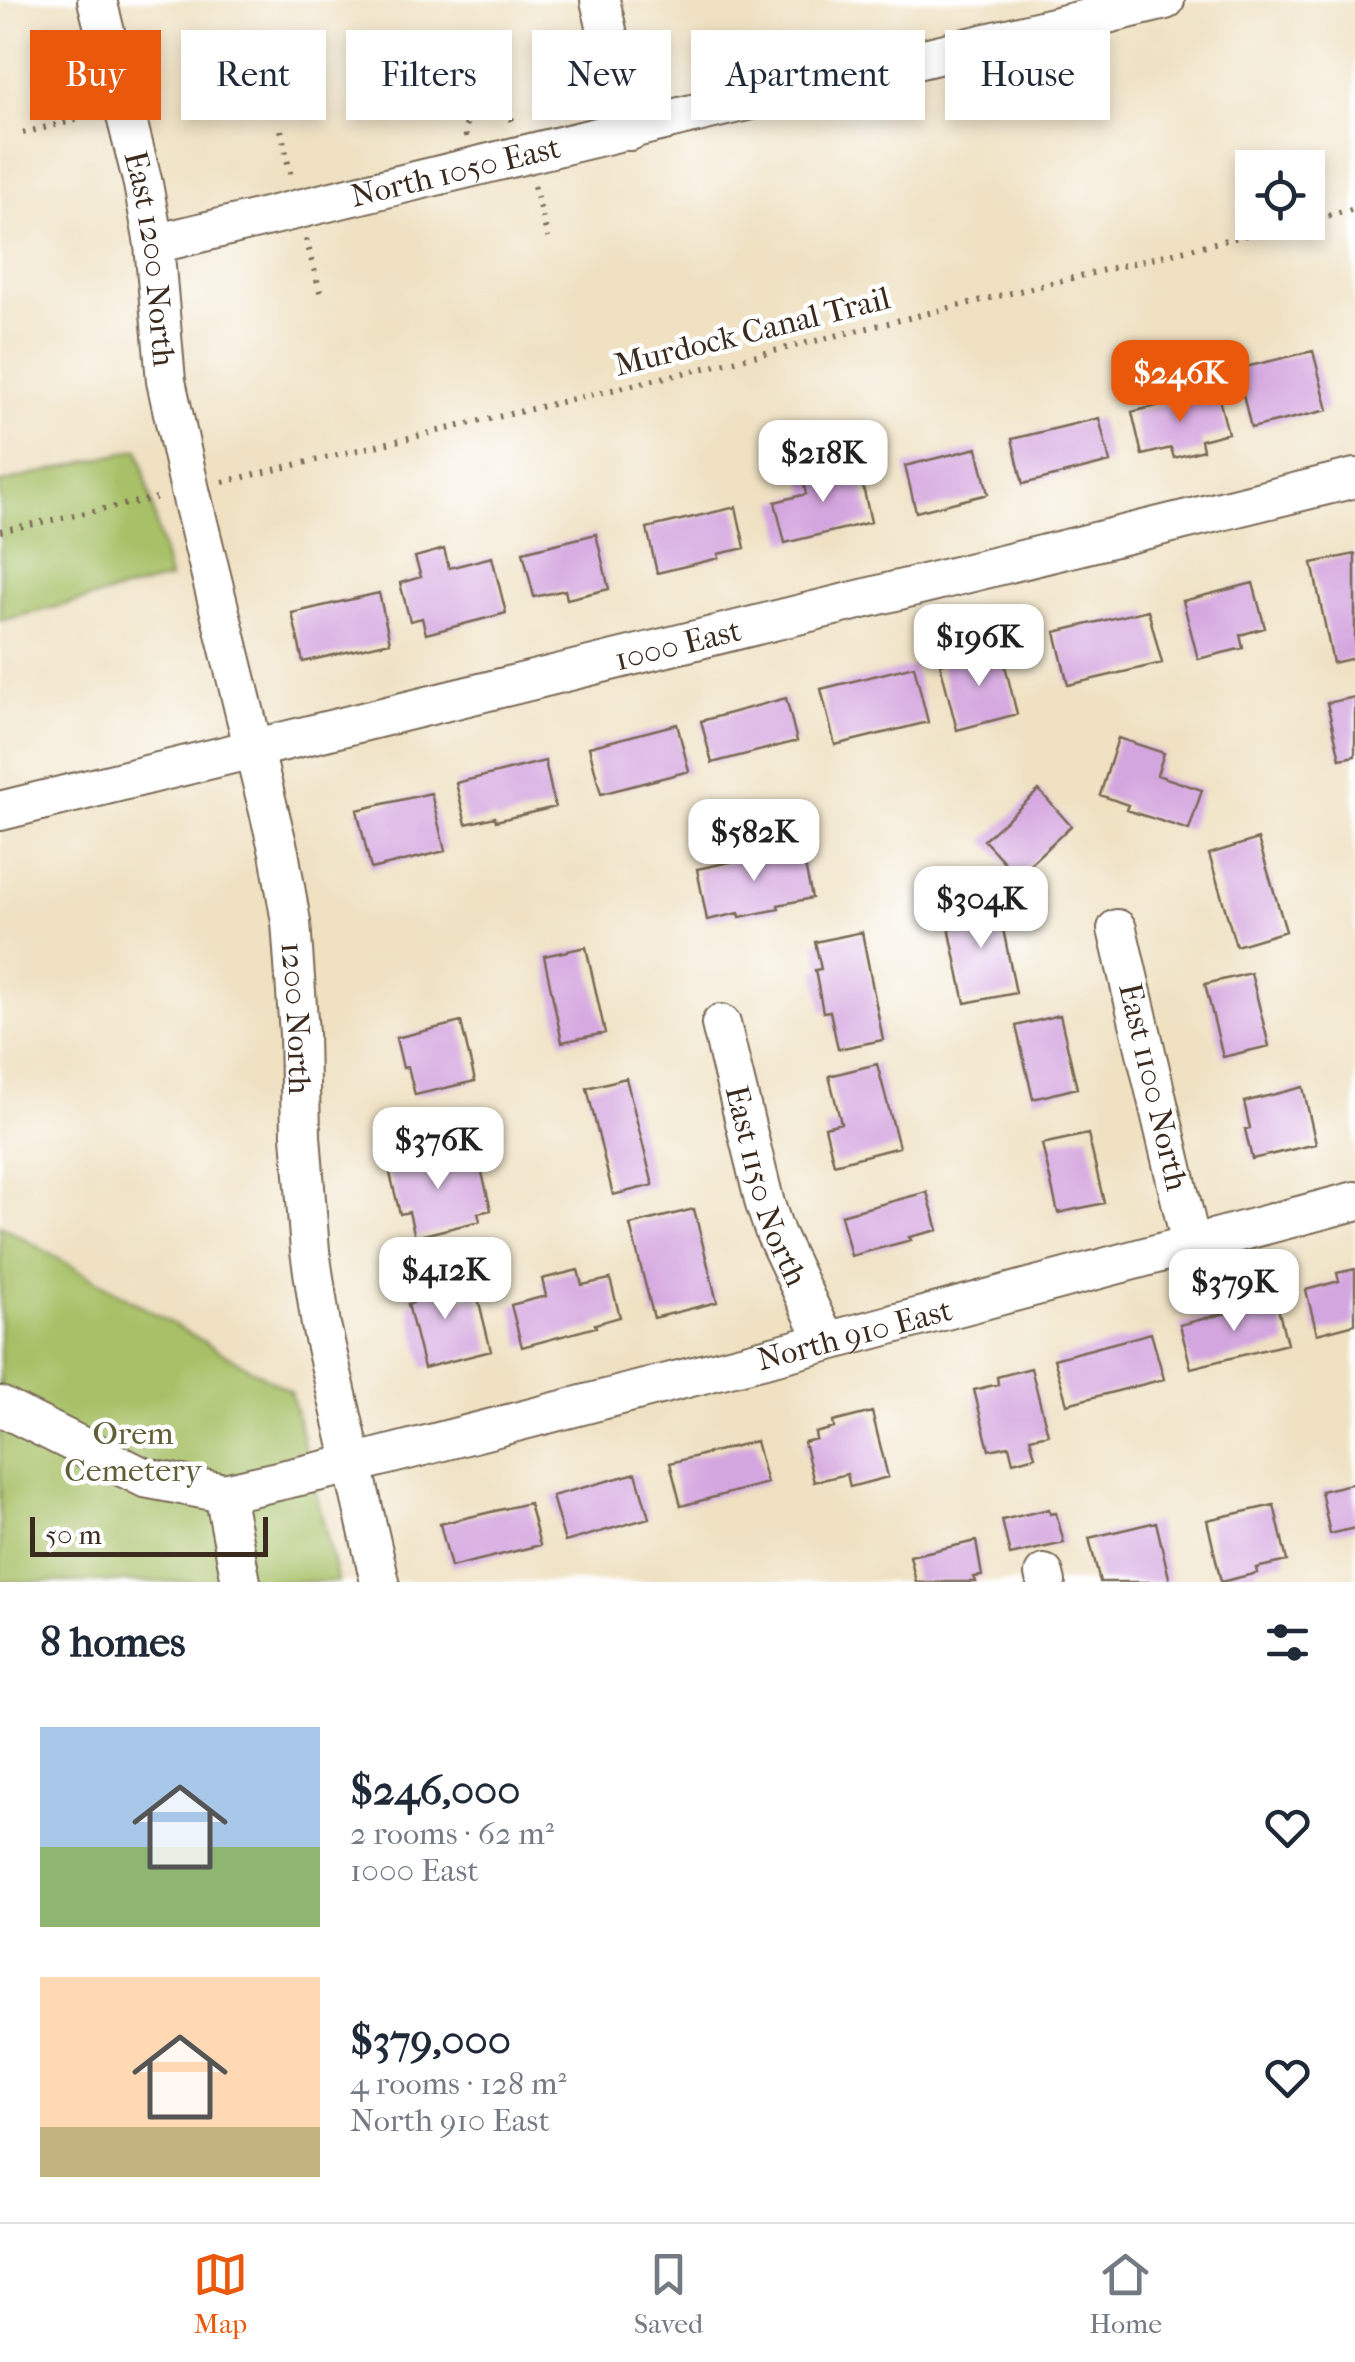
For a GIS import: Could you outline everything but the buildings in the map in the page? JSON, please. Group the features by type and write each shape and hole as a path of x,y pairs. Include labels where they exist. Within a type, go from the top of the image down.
{"street":[{"name":"East 1200 North","path":"97,0 143,184 154,244 166,381 184,460"},
{"path":"600,0 630,130"},
{"name":"North 1050 East","path":"154,244 630,130 1082,10 1165,0"},
{"name":"1200 North","path":"184,460 279,852 291,922 310,1251 321,1326 380,1582"},
{"name":"1000 East","path":"0,810 1355,478"},
{"name":"East 1100 North","path":"1117,929 1191,1244"},
{"name":"East 1150 North","path":"721,1024 765,1204 826,1342"},
{"name":"North 910 East","path":"224,1493 353,1464 826,1342 1355,1201"},
{"path":"0,1406 144,1478 224,1493 241,1582"}],"path":[{"path":"512,116 515,126"},
{"path":"23,133 76,120"},
{"path":"466,138 467,120"},
{"path":"281,130 292,180"},
{"path":"533,181 548,238"},
{"name":"Murdock Canal Trail","path":"1325,217 1355,209"},
{"path":"306,237 321,296"},
{"name":"Murdock Canal Trail","path":"214,484 1235,239"},
{"path":"0,531 156,498"}],"green space":[{"path":"139,449 169,579 0,621 0,483"},
{"name":"Orem Cemetery","path":"0,1225 291,1392 338,1582 0,1582"}]}
